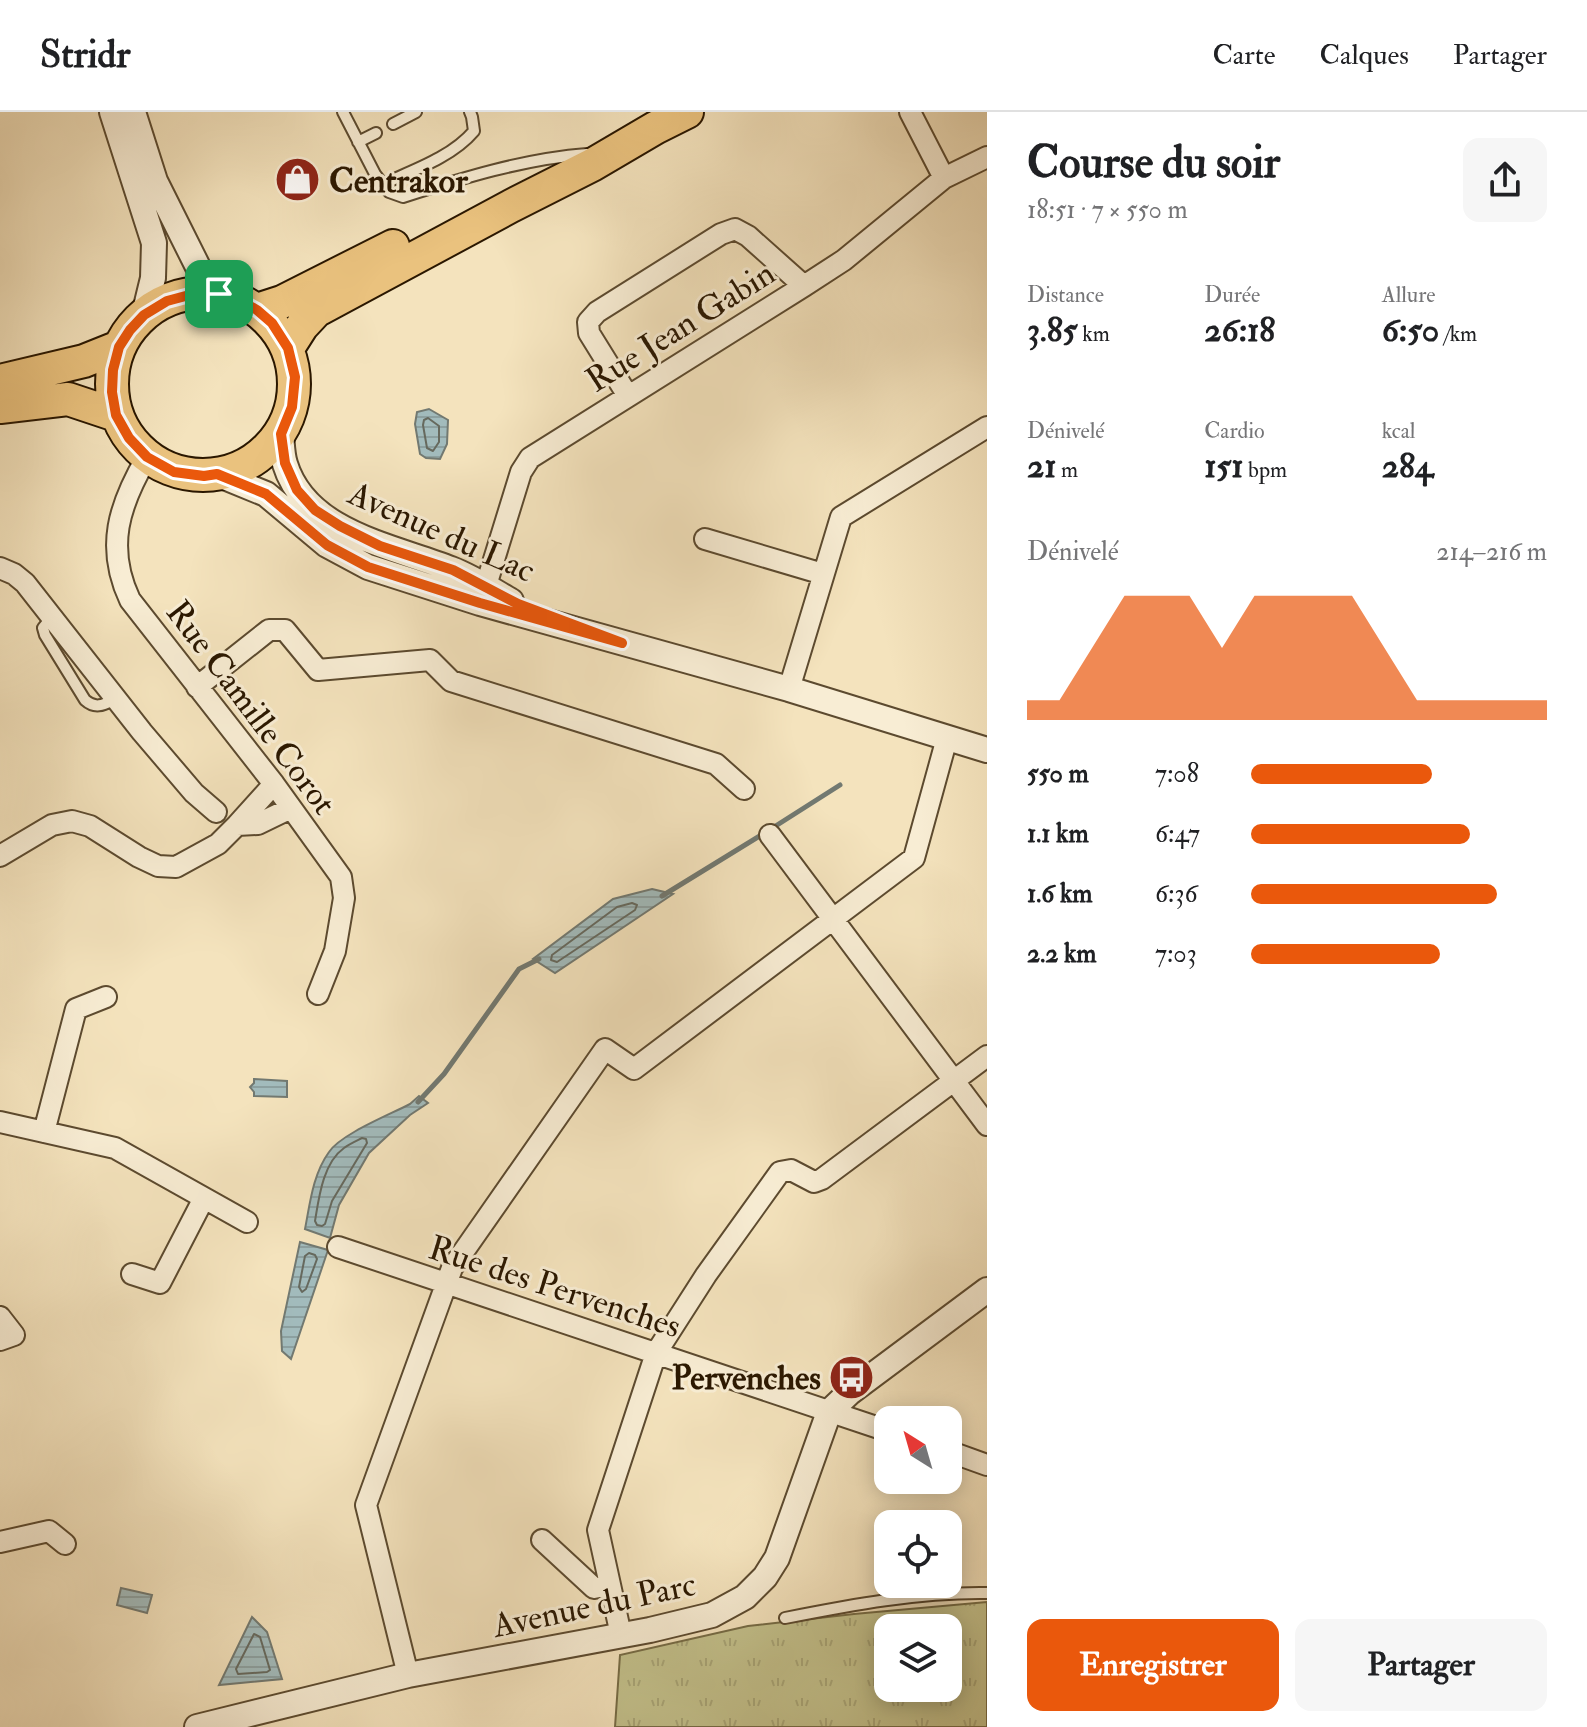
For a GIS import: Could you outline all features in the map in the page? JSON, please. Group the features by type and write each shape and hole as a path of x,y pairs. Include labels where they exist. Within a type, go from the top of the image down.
{"main road":[{"path":"288,348 316,311 687,112"},
{"path":"257,310 282,302 587,154 655,128"},
{"path":"193,294 219,294 239,300 272,323 288,348 295,377 292,407 281,434 261,456 234,471 204,476 174,472 147,457 129,438 116,415 112,392 113,370 119,347 144,315 167,301 193,294"},
{"path":"0,381 84,361 119,347"},
{"path":"0,407 68,399 116,415"}],"street":[{"path":"112,112 154,243 153,278 144,315"},
{"path":"133,112 155,181 198,267 219,294"},
{"path":"910,112 944,178"},
{"name":"Rue Jean Gabin","path":"481,594 521,472 530,458 844,260 944,178 987,157"},
{"path":"628,396 589,333 588,322 597,312 721,234 735,229 748,236 804,286"},
{"path":"789,689 841,517 987,427"},
{"name":"Avenue du Lac","path":"281,434 285,463 293,482 315,510 380,546 453,570 481,594"},
{"name":"Rue Camille Corot","path":"147,457 121,508 117,562 122,584 130,600 274,784 341,877 344,898 335,951 318,994"},
{"name":"Avenue du Lac","path":"217,474 266,494 327,545 368,567 481,594 622,643 789,689 987,750"},
{"path":"705,539 823,574"},
{"path":"0,568 25,583 194,793 216,812"},
{"path":"197,687 269,630 285,630 318,670 430,660 451,681 716,764 744,789"},
{"path":"408,1675 366,1505 452,1268 605,1049 634,1069 914,858 947,738"},
{"path":"0,856 52,825 72,821 90,826 158,866 176,867 218,844 274,784"},
{"path":"237,825 258,824 291,808"},
{"path":"770,835 987,1125"},
{"path":"44,1132 76,1009 106,997"},
{"path":"621,1635 598,1530 656,1353 706,1275 780,1172 791,1170 814,1182 822,1179 987,1056"},
{"path":"0,1122 115,1148 247,1222"},
{"path":"132,1274 160,1283 204,1198"},
{"name":"Rue des Pervenches","path":"338,1247 874,1426"},
{"name":"Avenue du Parc","path":"198,1727 408,1675 712,1615 745,1597 765,1577 777,1558 829,1412 849,1393 987,1290"},
{"path":"0,1317 14,1335 0,1340"},
{"path":"962,1456 987,1465"},
{"path":"0,1542 49,1531 65,1544"},
{"path":"542,1540 594,1588 610,1585"}],"lane":[{"path":"142,112 177,209 178,225"},
{"path":"343,112 375,174 389,192 403,197 490,171 554,157 587,154"},
{"path":"393,124 416,112"},
{"path":"383,184 464,143 474,131 470,112"},
{"path":"358,142 376,133"},
{"path":"216,812 237,825"},
{"path":"785,1618 923,1596 987,1593"}],"green space":[{"path":"987,1602 987,1727 615,1727 620,1655 748,1626"}],"water":[{"path":"429,409 448,420 447,444 440,459 426,458 420,454 415,424 417,412"},
{"path":"652,889 673,894 555,973 533,959 613,899"},
{"path":"254,1079 287,1081 287,1097 254,1096 250,1087"},
{"path":"419,1096 428,1103 410,1115 369,1153 339,1205 330,1238 305,1229 316,1179 335,1145"},
{"path":"300,1242 328,1250 291,1359 282,1351 281,1331"},
{"path":"121,1588 152,1595 147,1613 117,1605"},
{"path":"252,1617 267,1632 282,1679 219,1685"}],"waterway":[{"path":"774,827 840,785"},
{"path":"662,896 763,834"},
{"path":"418,1102 444,1074 519,969 539,959"}],"place":[{"name":"Centrakor","path":"298,180"},
{"name":"Pervenches","path":"852,1377"}],"route":[{"path":"193,294 219,294 257,310 272,323 288,348 295,377 292,407 281,434 285,463 297,490 315,510 380,546 453,570 518,604 622,643 368,567 327,545 266,494 217,474 204,476 174,472 147,457 129,438 116,415 112,392 119,347 144,315 167,301 193,294"}]}
